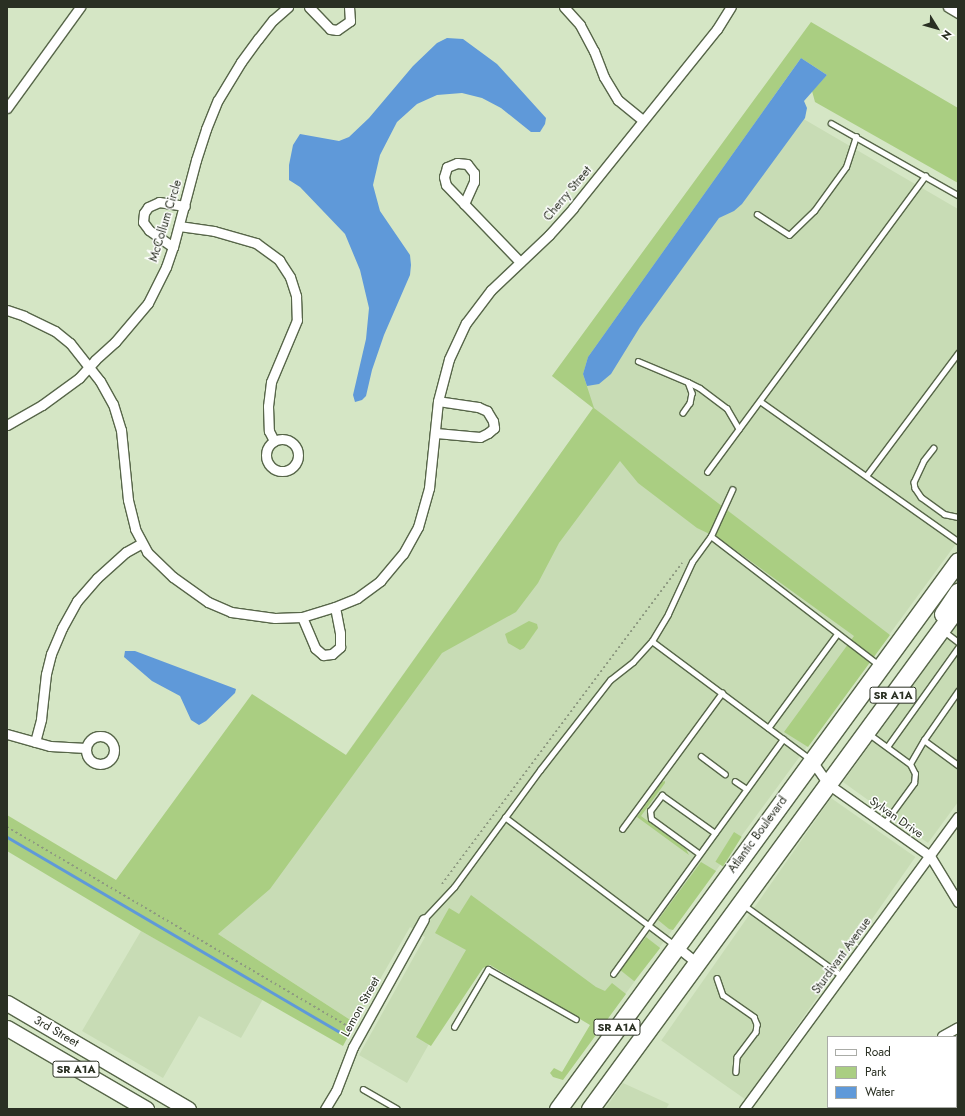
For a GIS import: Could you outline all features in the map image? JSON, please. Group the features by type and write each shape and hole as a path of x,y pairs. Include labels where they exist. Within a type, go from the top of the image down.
{"highway":[{"name":"Atlantic Boulevard","path":"558,1109 958,561"},
{"path":"941,629 939,620 958,592"},
{"name":"SR A1A","path":"590,1109 958,606"}],"main road":[{"name":"3rd Street","path":"8,1007 188,1109"},
{"name":"3rd Street","path":"7,1028 137,1107"},
{"path":"137,1107 145,1084"}],"street":[{"path":"7,108 80,7"},
{"name":"McCollum Circle","path":"7,425 72,384 89,366 116,342 148,303 166,267 173,248 196,160 206,129 218,100 241,62 258,39 273,20 288,7"},
{"path":"309,7 330,29 337,30 350,21 349,7"},
{"path":"564,7 580,26 594,51 604,77 618,100 643,120"},
{"name":"Cherry Street","path":"7,310 24,316 55,331 70,344 100,380 115,410 124,443 128,500 135,529 147,552 173,577 208,602 239,613 275,618 302,617 335,607 357,598 380,581 403,554 418,527 429,488 436,433 438,401 449,359 466,323 491,290 549,235 573,208 717,29 731,7"},
{"path":"948,7 958,13"},
{"path":"173,248 149,230 143,222 144,213 148,207 159,202 185,206"},
{"path":"464,204 520,262"},
{"path":"179,226 214,231 256,243 279,260 290,277 296,296 297,320 272,382 268,406 269,431 274,441"},
{"path":"436,433 480,436 488,433 494,428 493,421 487,411 478,407 438,401"},
{"path":"35,742 41,719 46,674 51,654 62,628 77,602 97,578 126,552 142,543"},
{"path":"302,617 315,648 323,655 332,654 340,647 340,633 335,607"},
{"path":"7,734 50,746 86,748"},
{"name":"Sylvan Drive","path":"812,761 828,784 930,856 958,902"},
{"name":"Sturdivant Avenue","path":"744,1109 958,817"},
{"name":"Lemon Street","path":"325,1109 336,1091 352,1047 424,919"},
{"path":"676,946 697,963"},
{"path":"942,1036 958,1026"}],"lane":[{"path":"831,123 958,195"},
{"path":"757,214 789,235 814,211 846,167 856,137"},
{"path":"707,472 925,176"},
{"path":"866,476 958,353"},
{"path":"638,361 700,388 727,408 739,429"},
{"path":"683,413 690,403 692,393 688,382"},
{"path":"760,401 958,540"},
{"path":"934,448 924,461 914,482 915,488 921,497 944,514 958,518"},
{"path":"424,919 454,887 505,817 610,680 633,662 652,641 668,614 692,562 711,536 732,490"},
{"path":"711,536 837,634 881,666"},
{"path":"941,629 958,642"},
{"path":"768,728 837,634"},
{"path":"652,641 812,761"},
{"path":"887,747 958,648"},
{"path":"910,764 924,740 958,690"},
{"path":"622,829 722,693"},
{"path":"866,732 910,764 916,774 914,783 884,824"},
{"path":"613,974 783,739"},
{"path":"924,740 958,765"},
{"path":"701,756 725,774"},
{"path":"735,781 747,789"},
{"path":"699,854 651,819 650,811 662,796 715,833"},
{"path":"505,817 676,946"},
{"path":"741,903 842,976"},
{"path":"454,1027 488,969 576,1018"},
{"path":"717,978 723,995 754,1017 757,1024 756,1032 737,1057 736,1072"},
{"path":"363,1089 397,1109"}],"path":[{"path":"442,884 683,562"},
{"path":"7,827 360,1033"}],"shaded area":[{"path":"759,93 958,209 958,541 607,1019 483,948 407,1083 359,1055 425,937 410,927 355,1023 218,934 593,408 552,376"},
{"path":"958,623 958,802 928,843 843,782"},
{"path":"831,798 915,857 746,1100 661,1040"},
{"path":"141,931 263,999 241,1038 199,1016 163,1078 82,1031"},
{"path":"957,1042 958,1109 901,1109 957,1108"},
{"path":"623,1083 669,1104 666,1109 605,1109"}],"green space":[{"path":"811,22 958,108 958,183 815,102 812,91 827,75 801,58 588,357 583,374 594,408 890,635 808,747 784,732 854,636 720,539 697,528 638,483 620,461 559,543 538,583 516,612 442,653 270,889 218,934 355,1023 343,1046 141,931 7,851 7,815 116,880 252,694 346,755 593,408 552,376"},
{"path":"529,621 537,624 538,628 524,648 520,650 508,643 505,634"},
{"path":"665,781 641,816 686,849 689,855 637,817 662,782"},
{"path":"734,832 742,837 723,866 715,862"},
{"path":"701,862 716,871 673,930 669,929 658,920"},
{"path":"471,895 596,987 605,991 612,983 626,994 563,1080 553,1077 550,1073 554,1068 562,1072 590,1025 490,965 483,968 431,1046 416,1037 466,950 435,933 449,908 459,914"},
{"path":"646,937 660,948 634,981 620,970"}],"water":[{"path":"447,38 463,39 497,64 546,118 545,124 540,132 531,132 501,108 482,98 462,93 437,95 417,104 397,122 380,155 373,185 380,211 410,255 410,275 384,335 372,370 366,396 362,400 355,402 353,395 366,339 369,308 360,270 345,234 300,187 289,180 289,165 293,145 300,134 339,141 349,137 369,118 413,66 437,43"},
{"path":"801,58 827,75 804,101 807,108 805,118 742,204 734,211 719,218 640,327 611,374 599,384 587,386 583,374 588,357"},
{"path":"125,651 135,651 236,689 235,693 206,721 199,725 191,720 180,696 152,681 124,657"}],"waterway":[{"path":"7,837 338,1031"}]}
